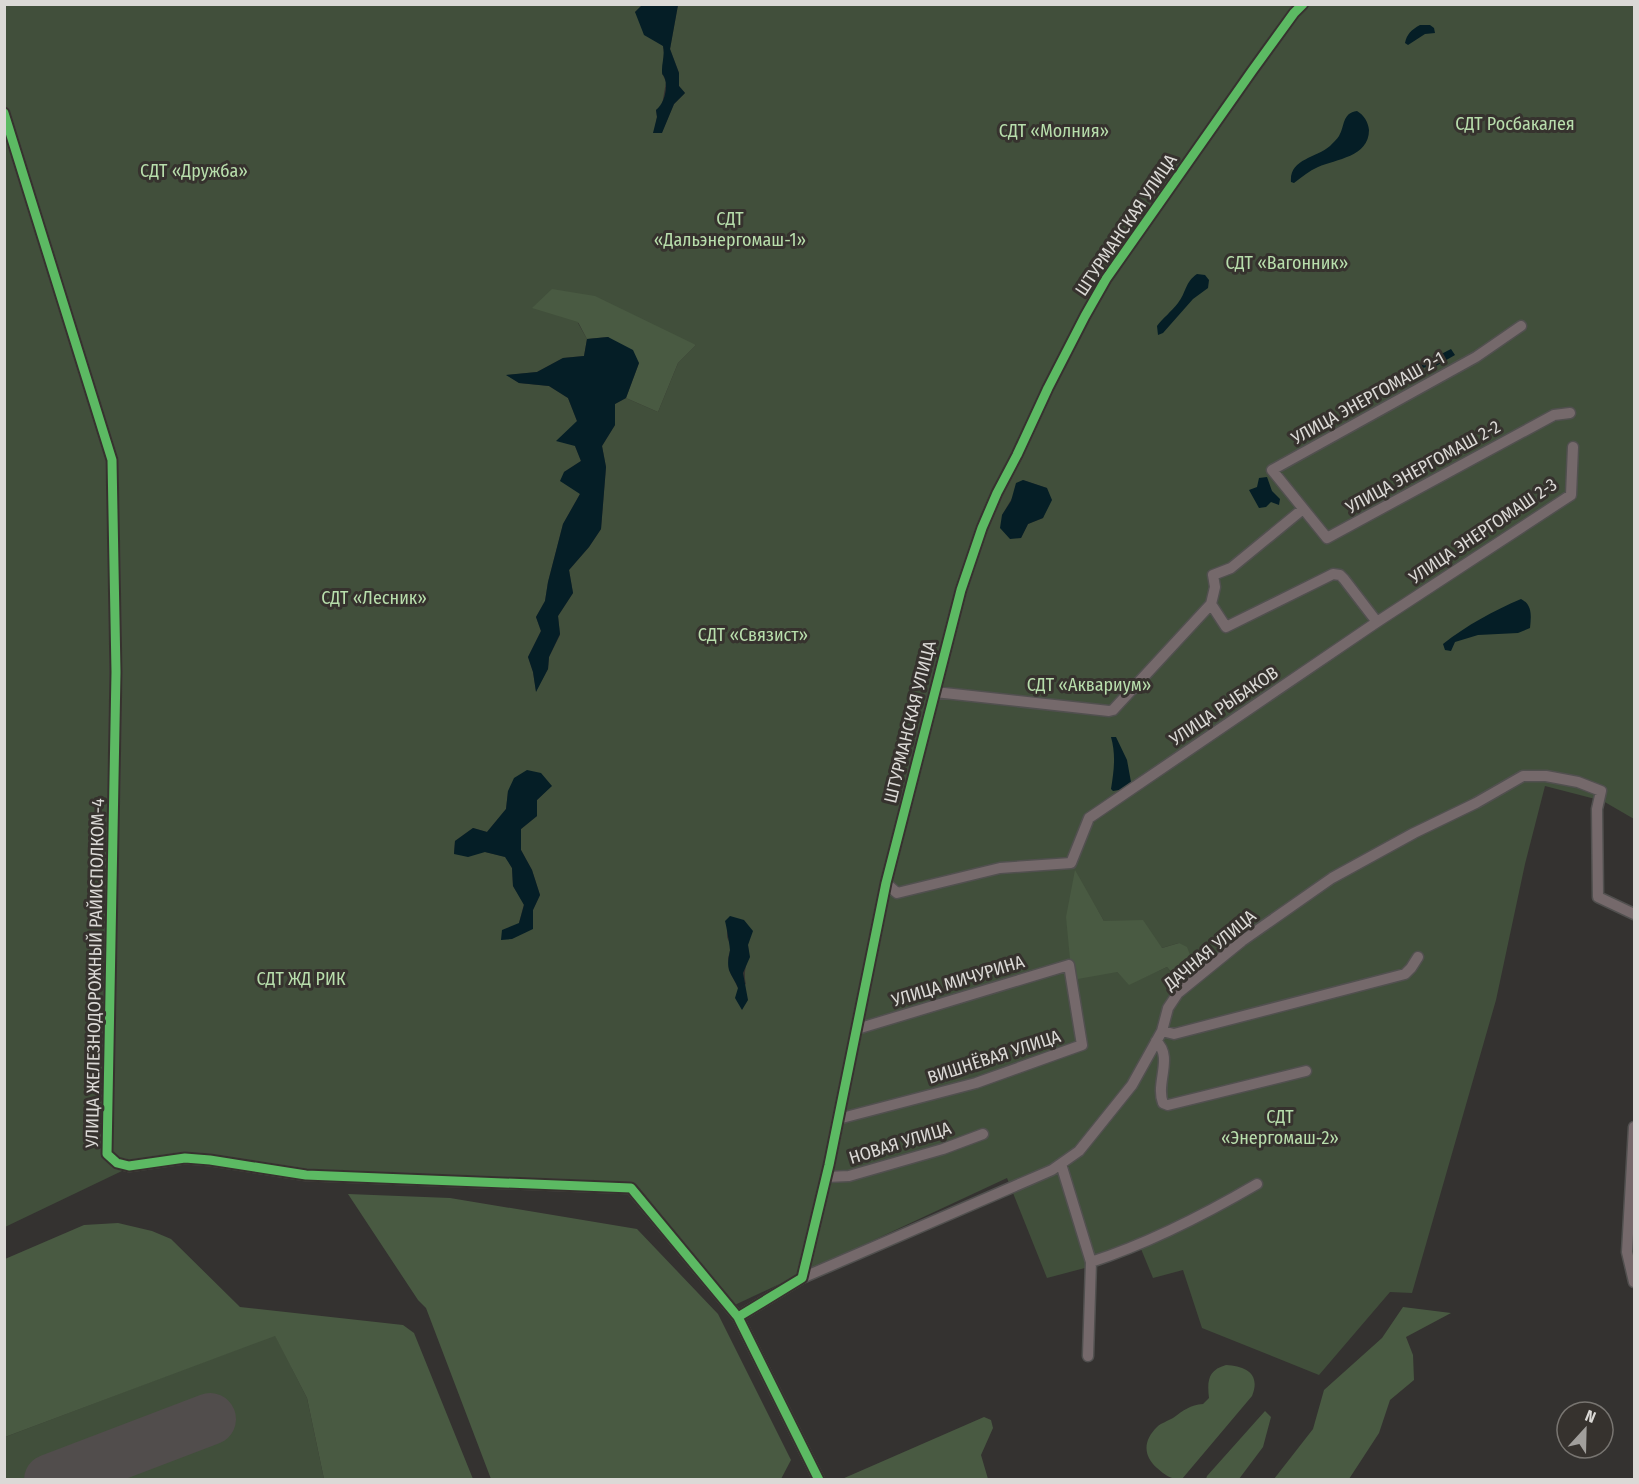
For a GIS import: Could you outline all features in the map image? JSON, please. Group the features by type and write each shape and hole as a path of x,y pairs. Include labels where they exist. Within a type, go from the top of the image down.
{"street":[{"name":"ШТУРМАНСКАЯ УЛИЦА","path":"802,1278 826,1177 886,883 961,590 982,528 997,493 1085,316 1106,279 1294,12 1303,4"},
{"name":"УЛИЦА ЖЕЛЕЗНОДОРОЖНЫЙ РАЙИСПОЛКОМ-4","path":"4,113 112,460 116,672 107,1154 117,1163 129,1166 185,1158 306,1175 631,1188 738,1317"},
{"name":"УЛИЦА ЭНЕРГОМАШ 2-1","path":"1304,509 1272,470 1476,357 1521,326"},
{"name":"УЛИЦА ЭНЕРГОМАШ 2-2","path":"1304,509 1328,538 1554,415 1570,413"},
{"name":"УЛИЦА ЭНЕРГОМАШ 2-3","path":"1377,622 1571,495 1574,447"},
{"path":"935,692 1110,711 1211,604 1215,587 1213,575 1230,568 1304,509"},
{"path":"1211,604 1226,627 1333,574 1340,575 1344,579 1377,622"},
{"name":"УЛИЦА РЫБАКОВ","path":"886,883 897,893 1000,868 1071,863 1089,818 1377,622"},
{"name":"ДАЧНАЯ УЛИЦА","path":"802,1278 1061,1164 1079,1151 1132,1085 1159,1036 1174,997 1242,941 1332,878 1414,833 1457,814 1523,776 1546,776 1568,780 1601,791 1597,809 1598,897 1635,914"},
{"path":"1305,1071 1168,1105 1163,1103 1161,1096 1164,1055 1159,1036 1405,974 1418,957"},
{"name":"УЛИЦА МИЧУРИНА","path":"857,1029 1069,965"},
{"name":"ВИШНЁВАЯ УЛИЦА","path":"838,1119 976,1083 1082,1045 1069,965"},
{"path":"1635,1127 1627,1252 1635,1282"},
{"name":"НОВАЯ УЛИЦА","path":"826,1177 849,1176 943,1149 983,1134"},
{"path":"1061,1164 1091,1262 1088,1356"},
{"path":"1091,1262 1127,1250 1162,1234 1257,1184"},
{"path":"802,1278 738,1317 819,1479"}],"green space":[{"path":"4,5 642,5 635,12 663,46 664,53 662,73 666,82 662,105 656,110 654,133 662,132 674,104 685,93 679,86 679,73 670,49 678,5 1634,5 1634,819 1603,801 1545,786 1525,864 1496,1000 1412,1293 1390,1292 1319,1375 1202,1328 1183,1270 1153,1278 1141,1249 1100,1264 1047,1278 1007,1178 724,1310 631,1192 318,1180 183,1160 124,1170 5,1227","holes":["578,323 696,345 678,363 658,412 626,398 615,404 615,425 602,446 606,467 601,529 569,570 573,593 558,616 560,635 549,657 548,669 536,691 528,657 541,631 536,617 545,601 563,524 580,494 564,472 581,461 575,446 577,421 568,398 549,386 519,383 507,375 537,372 563,358 584,356 587,339","1023,480 1047,488 1043,518 1028,524 1021,538 1002,515","551,786 537,800 537,816 521,829 521,850 532,870 540,895 533,910 533,929 519,923 524,904 513,886 512,868 506,857 485,852 454,853 455,841 473,828 487,832 506,809 508,791","1075,872 1104,921 1162,948 1179,943 1183,986 1167,967 1129,984 1117,972","727,927 748,945 746,984 738,988 729,970 728,958 731,947 727,937"]},
{"path":"552,289 595,296 696,345 678,363 658,412 626,398 639,363 608,337 587,339 578,322 532,308"},
{"path":"1075,870 1104,921 1143,920 1162,948 1179,943 1187,947 1193,968 1183,986 1167,967 1129,985 1117,972 1072,980 1066,917"},
{"path":"348,1194 450,1198 637,1229 718,1314 791,1460 781,1479 491,1479 426,1308 418,1300"},
{"path":"118,1223 152,1231 171,1239 240,1307 403,1325 414,1333 473,1479 324,1479 307,1398 275,1336 5,1437 5,1259 84,1225"},
{"path":"1403,1307 1451,1313 1406,1337 1413,1355 1414,1380 1390,1400 1379,1433 1349,1479 1274,1479 1313,1429 1324,1390 1382,1338"},
{"path":"275,1335 307,1398 324,1479 5,1480 5,1437"},
{"path":"1226,1365 1240,1367 1250,1373 1255,1382 1252,1396 1182,1479 1168,1476 1149,1458 1146,1448 1149,1437 1160,1424 1187,1408 1203,1404 1209,1398 1208,1386 1212,1373"},
{"path":"1265,1411 1271,1417 1263,1447 1239,1479 1206,1479 1207,1476"},
{"path":"984,1417 991,1420 993,1428 981,1455 988,1479 842,1479"}],"water":[{"path":"642,5 678,5 670,49 679,73 679,86 685,93 674,104 662,133 653,133 657,117 656,110 666,92 666,83 662,74 664,49 663,46 644,35 635,12"},
{"path":"1420,25 1430,25 1434,28 1435,33 1425,34 1408,45 1405,43 1410,32"},
{"path":"1357,111 1364,117 1369,130 1364,146 1350,156 1318,167 1294,183 1291,182 1294,168 1330,146 1339,136 1346,117"},
{"path":"1197,274 1205,275 1209,280 1208,288 1193,299 1163,333 1158,335 1157,326 1178,303 1190,280"},
{"path":"608,337 633,350 639,363 626,398 615,404 615,425 602,446 606,467 601,529 569,570 573,593 558,616 560,634 549,657 548,669 536,692 528,657 541,631 536,617 545,601 563,524 580,494 560,481 564,472 581,461 575,446 556,441 577,421 568,398 549,386 519,383 506,375 537,372 563,358 584,356 587,339"},
{"path":"1451,349 1455,355 1436,366 1421,368 1415,374 1413,371 1418,366"},
{"path":"1267,477 1272,491 1280,499 1279,505 1271,502 1266,507 1259,508 1249,490 1257,487 1259,478"},
{"path":"1023,480 1047,488 1052,500 1043,518 1028,524 1021,538 1010,539 1000,528 1002,515 1011,501 1016,483"},
{"path":"1521,599 1529,608 1530,628 1518,633 1478,635 1455,642 1451,651 1445,650 1443,644 1461,631"},
{"path":"1111,737 1116,737 1127,760 1131,782 1125,789 1113,791 1111,789 1114,756"},
{"path":"527,770 541,773 552,786 537,800 537,816 521,829 521,850 532,870 540,895 533,910 533,929 512,939 501,940 502,930 519,923 524,905 513,886 512,868 505,857 485,852 468,857 454,854 455,841 473,828 487,832 506,809 508,791 514,778"},
{"path":"730,916 744,920 753,931 748,945 750,957 743,973 748,1000 742,1010 735,998 738,988 728,967 730,950 725,921"}],"runway":[{"path":"50,1480 210,1419"}],"cycle path":[{"path":"738,1317 802,1278 829,1165 886,883 961,590 982,528 997,493 1048,388 1106,279 1252,71 1303,4"},
{"path":"4,113 112,460 116,672 107,1154 117,1163 129,1166 185,1158 306,1175 631,1188 738,1317 819,1480"}],"park label":[{"name":"СДТ Росбакалея","path":"1515,124"},
{"name":"СДТ «Молния»","path":"1054,131"},
{"name":"СДТ «Дружба»","path":"194,171"},
{"name":"СДТ «Дальэнергомаш-1»","path":"730,229"},
{"name":"СДТ «Вагонник»","path":"1287,263"},
{"name":"СДТ «Лесник»","path":"374,598"},
{"name":"СДТ «Связист»","path":"753,635"},
{"name":"СДТ «Аквариум»","path":"1089,685"},
{"name":"СДТ ЖД РИК","path":"301,979"},
{"name":"СДТ «Энергомаш-2»","path":"1280,1127"}]}
